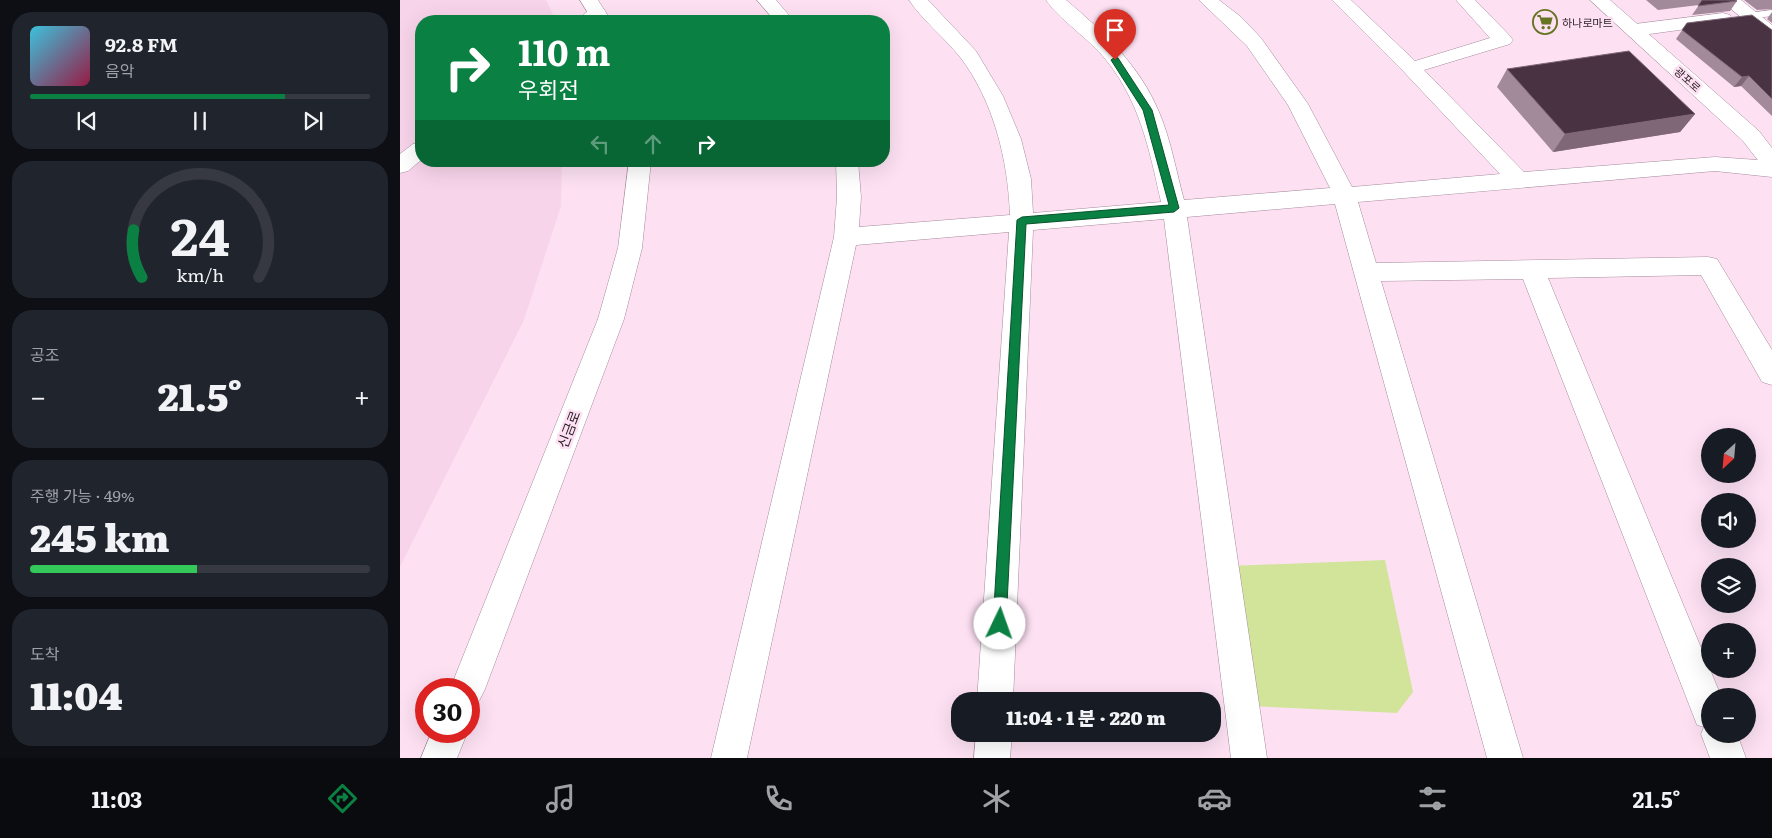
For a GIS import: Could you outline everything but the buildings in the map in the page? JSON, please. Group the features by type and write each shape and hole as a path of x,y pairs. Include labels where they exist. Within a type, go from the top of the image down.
{"street":[{"path":"766,0 780,15"},
{"path":"918,0 969,54 993,96 1010,139 1020,179 1022,220 996,692"},
{"path":"1055,0 1096,36 1125,72 1148,110 1174,208 1249,758"},
{"path":"1208,0 1234,20 1254,42 1298,104 1344,194 1505,758"},
{"path":"1342,0 1411,68 1518,180"},
{"path":"1411,68 1503,40 1465,0"},
{"name":"광포로","path":"1599,0 1635,30 1751,136 1772,164"},
{"path":"1730,0 1772,34"},
{"path":"1635,30 1750,16"},
{"path":"400,166 415,154"},
{"path":"846,237 1022,220 1715,164 1772,169"},
{"name":"신금로","path":"470,678 612,318 630,248 639,167"},
{"path":"729,758 846,237 849,197 847,167"},
{"path":"1366,272 1708,266 1772,374"},
{"path":"1532,269 1701,690"},
{"path":"992,758 993,742"},
{"path":"439,758 445,743"},
{"path":"1722,743 1728,758"}],"lane":[{"path":"1750,16 1772,13"}],"shaded area":[{"path":"400,0 546,0 553,15 415,15 415,167 562,167 561,206 524,320 400,567"}],"green space":[{"path":"1385,560 1413,692 1397,713 1251,706 1229,566"}],"place":[{"name":"하나로마트","path":"1545,22"}],"route":[{"path":"1000,624 1022,220 1174,208 1148,110 1125,72 1115,60"}]}
